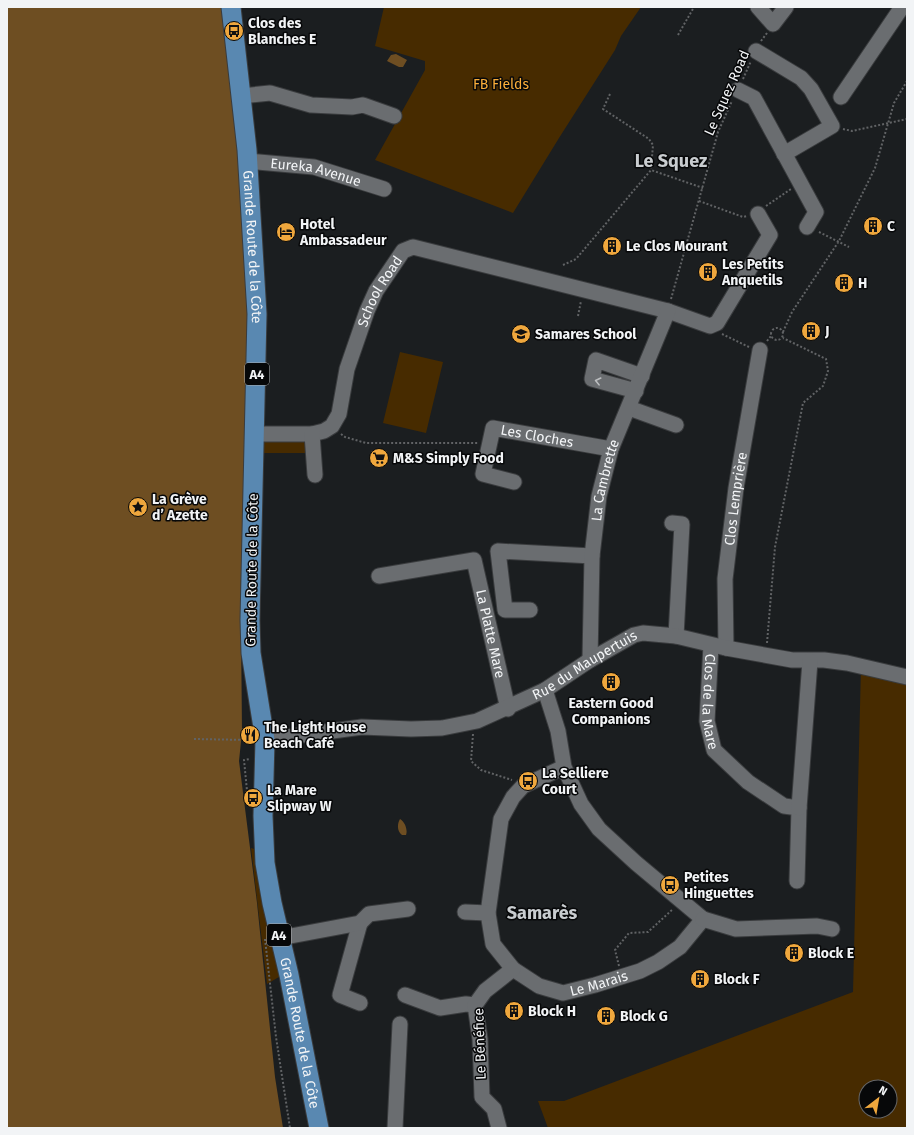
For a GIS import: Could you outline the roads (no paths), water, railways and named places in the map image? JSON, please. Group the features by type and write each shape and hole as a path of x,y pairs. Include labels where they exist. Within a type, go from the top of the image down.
{"main road":[{"name":"Grande Route de la Côte","path":"231,7 247,161 257,314 250,620 251,653 265,740 263,816 265,863 319,1128"}],"street":[{"path":"758,7 773,24 786,7"},
{"path":"841,97 902,7"},
{"path":"756,51 802,78 811,89 832,126 784,154"},
{"path":"738,90 754,98 816,212 807,227"},
{"path":"241,96 270,93 311,105 352,107 363,105 394,116"},
{"name":"Eureka Avenue","path":"247,161 314,167 384,189"},
{"name":"School Road","path":"312,434 324,431 332,426 339,414 348,369 367,310 376,291 403,251 413,248 668,311 710,326 717,323 770,235 758,214"},
{"name":"La Cambrette","path":"590,660 592,556 598,496 611,450 668,311"},
{"name":"Clos Lemprière","path":"726,648 725,579 736,488 760,350"},
{"path":"636,391 592,379 596,360 642,376"},
{"path":"629,408 676,425"},
{"name":"Les Cloches","path":"514,482 483,474 493,428 611,450"},
{"path":"255,434 312,434 315,475"},
{"path":"672,523 682,524 676,636"},
{"path":"530,610 506,610 498,551 592,556"},
{"name":"La Platte Mare","path":"379,576 474,560 508,709"},
{"name":"Rue du Maupertuis","path":"265,740 362,727 411,729 442,728 477,721 508,709 545,690 590,660 634,635 643,633 676,636 710,645 792,660 824,660 847,663 907,677"},
{"name":"Clos de la Mare","path":"710,645 707,722 714,750 748,782 784,806 799,808"},
{"path":"797,881 799,808 810,661"},
{"path":"545,690 558,730 564,767 581,804 599,829 636,863 703,919 736,929 817,926 832,929"},
{"name":"Le Marais","path":"564,767 529,778 513,797 501,819 488,913 493,944 513,969 539,986 561,997 658,962 680,946 703,919"},
{"path":"360,1004 340,995 360,923 369,914 408,909"},
{"path":"465,912 488,913"},
{"path":"280,938 360,923"},
{"name":"Le Bénéfice","path":"499,1128 494,1109 482,1097 480,1039 475,1005 485,991 513,969"},
{"path":"406,995 440,1008 466,1004 475,1005"},
{"path":"395,1128 400,1024"}],"place":[{"name":"Clos des Blanches E","path":"234,31"},
{"name":"C","path":"873,226"},
{"name":"Hotel Ambassadeur","path":"286,232"},
{"name":"Le Clos Mourant","path":"612,246"},
{"name":"Les Petits Anquetils","path":"708,272"},
{"name":"H","path":"844,283"},
{"name":"J","path":"811,331"},
{"name":"Samares School","path":"521,334"},
{"name":"M&S Simply Food","path":"379,458"},
{"name":"La Grève d’ Azette","path":"138,507"},
{"name":"Eastern Good Companions","path":"611,682"},
{"name":"The Light House Beach Café","path":"250,735"},
{"name":"La Selliere Court","path":"528,781"},
{"name":"La Mare Slipway W","path":"253,798"},
{"name":"Petites Hinguettes","path":"670,885"},
{"name":"Block E","path":"794,953"},
{"name":"Block F","path":"700,979"},
{"name":"Block H","path":"514,1011"},
{"name":"Block G","path":"606,1016"}],"district":[{"name":"Le Squez","path":"671,161"},
{"name":"Samarès","path":"542,913"}],"park label":[{"name":"FB Fields","path":"501,84"}]}
